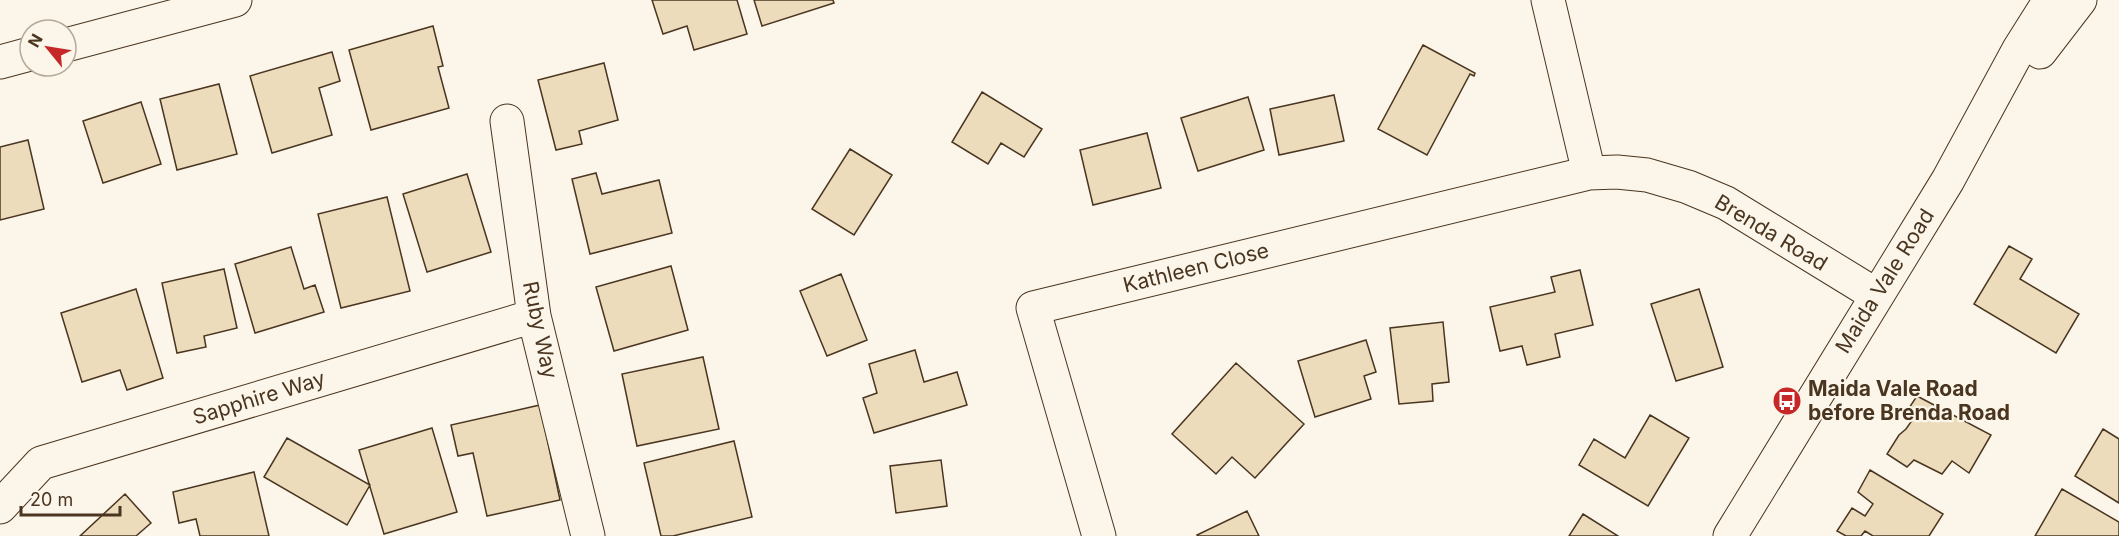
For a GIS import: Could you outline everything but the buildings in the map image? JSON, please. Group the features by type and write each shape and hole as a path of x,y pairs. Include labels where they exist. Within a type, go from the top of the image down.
{"street":[{"path":"78,42 235,0"},
{"path":"1548,0 1589,173"},
{"name":"Maida Vale Road","path":"1948,180 2019,49 2050,0"},
{"name":"Maida Vale Road","path":"1730,536 1948,180 2021,76 2080,0"},
{"path":"0,62 18,57"},
{"name":"Ruby Way","path":"507,121 534,316 588,536"},
{"name":"Brenda Road","path":"1589,173 1617,172 1647,175 1688,187 1726,203 1876,295"},
{"name":"Kathleen Close","path":"1099,536 1034,308 1589,173"},
{"name":"Sapphire Way","path":"0,507 41,463 534,316"}],"place":[{"name":"Maida Vale Road before Brenda Road","path":"1787,401"}]}
